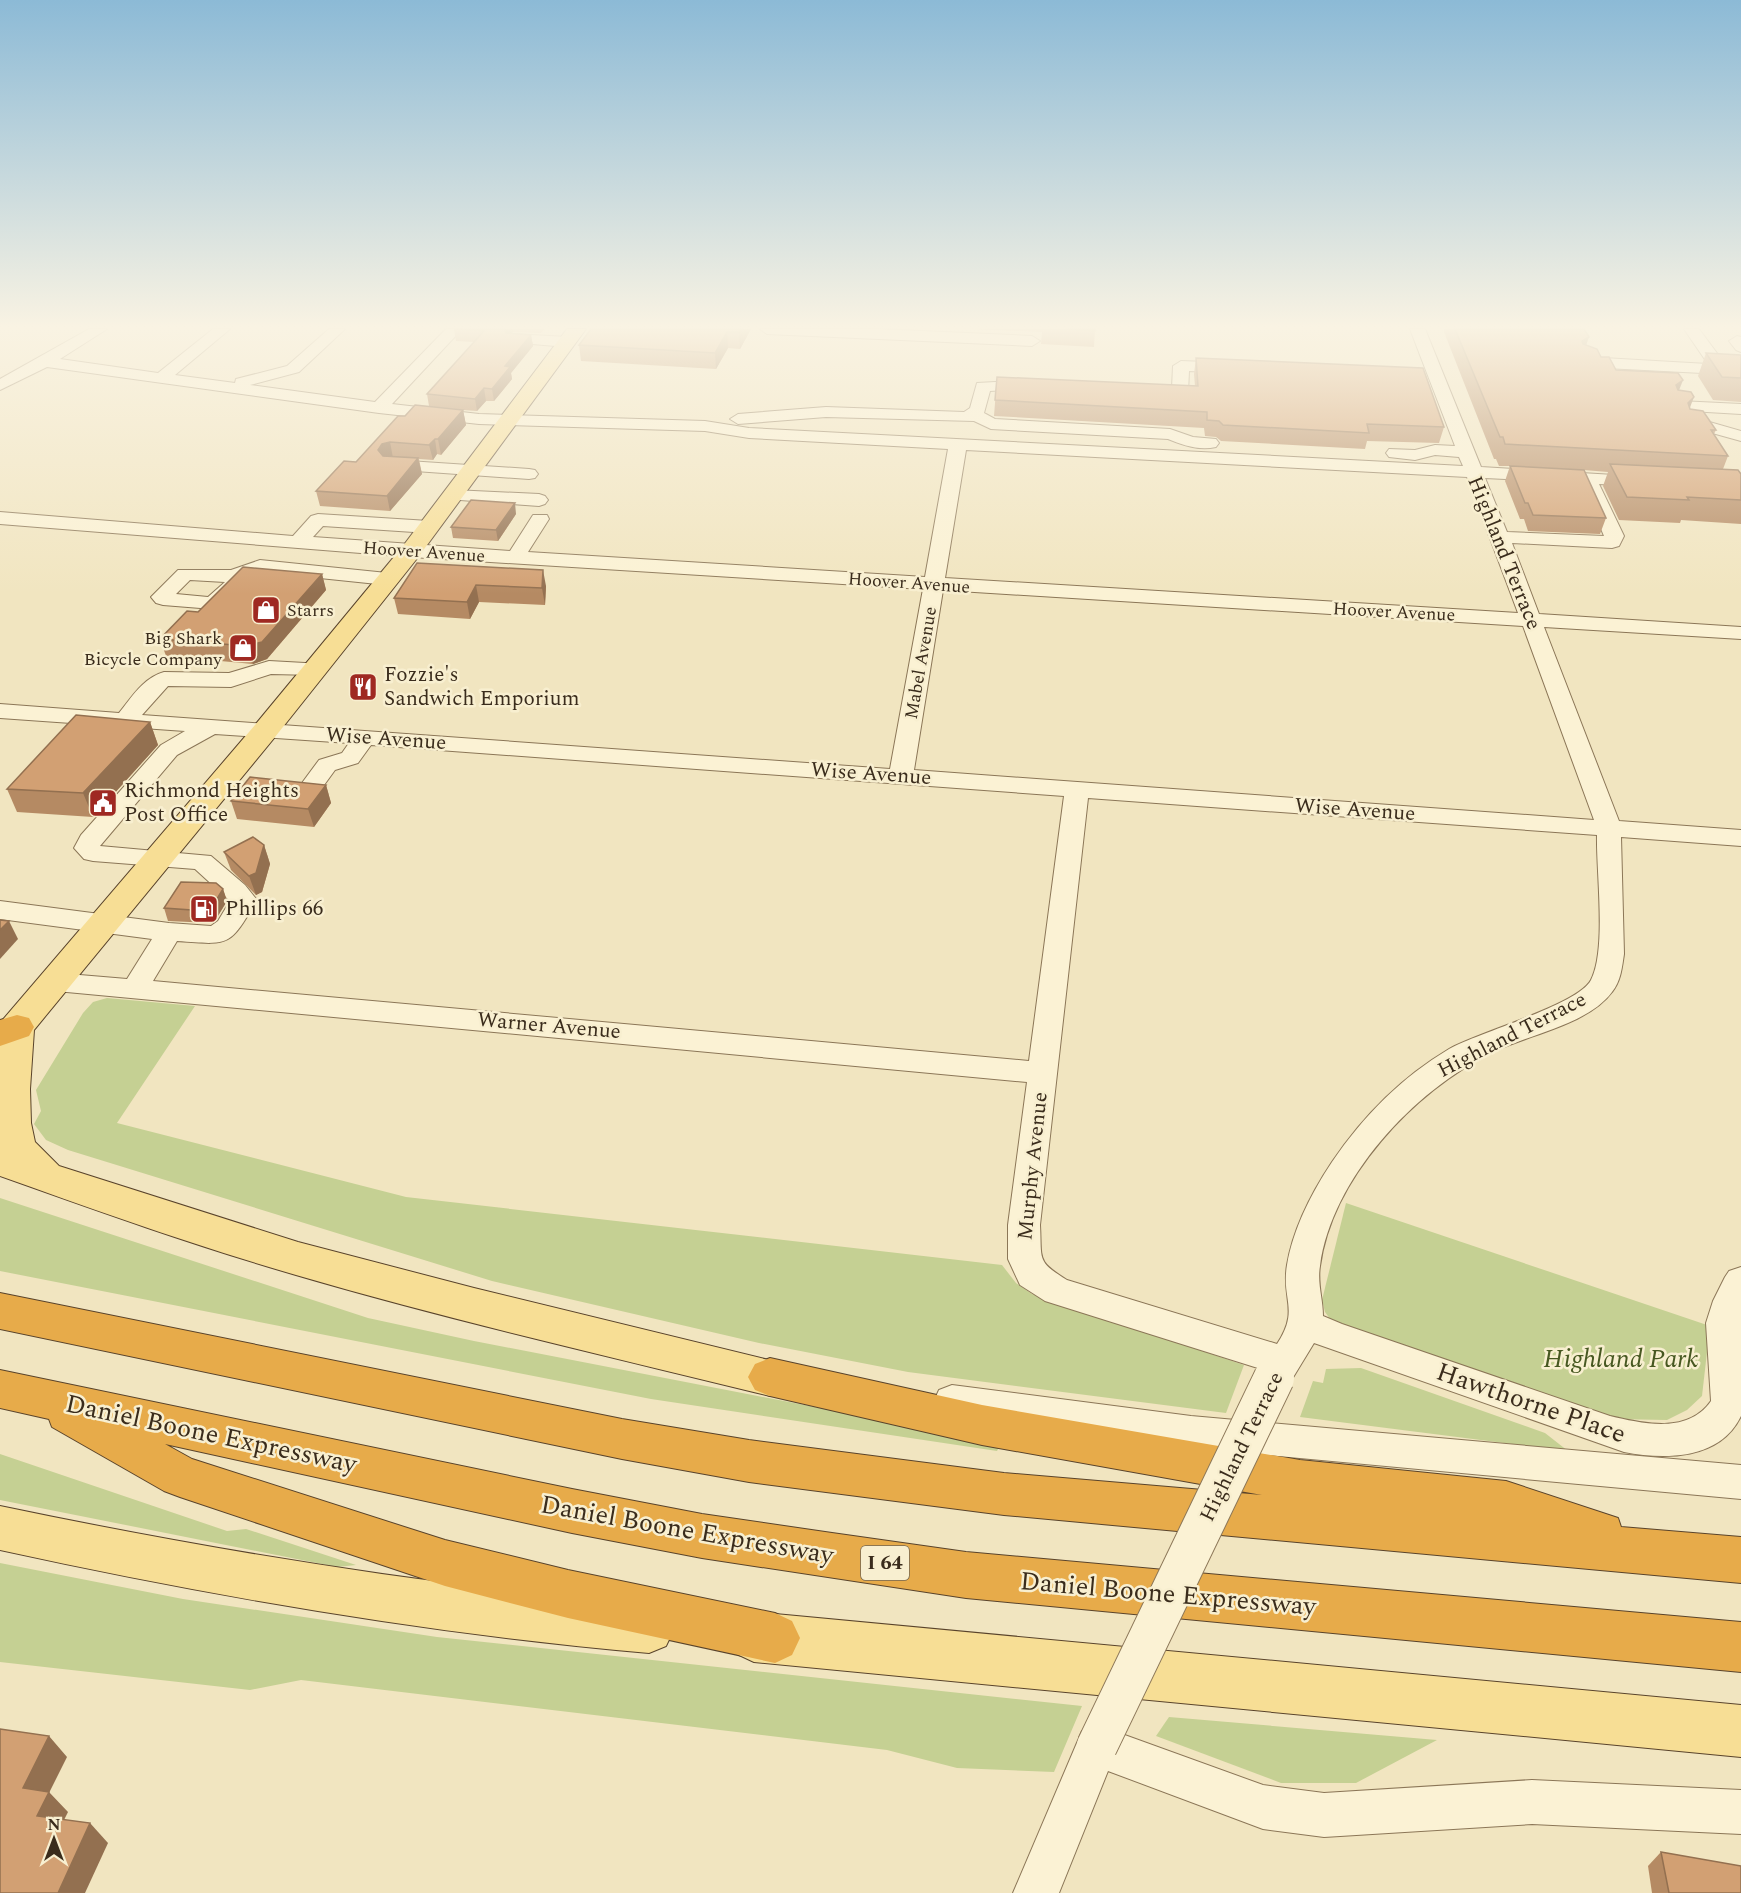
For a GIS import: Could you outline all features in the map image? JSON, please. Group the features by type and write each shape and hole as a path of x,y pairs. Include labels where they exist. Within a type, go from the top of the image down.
{"highway":[{"path":"0,1311 622,1439 749,1461 1016,1495 1741,1560"},
{"path":"770,1377 982,1425 1300,1481 1506,1503 1654,1552"},
{"path":"20,1393 180,1476 316,1522 478,1571 568,1594 775,1638"},
{"name":"Daniel Boone Expressway","path":"20,1393 572,1511 702,1536 832,1556 977,1576 1741,1647"}],"main road":[{"path":"46,1177 18,1148 11,1103 6,1036 56,982 315,669 411,551 512,417"},
{"path":"0,1161 188,1226 298,1259 478,1307 770,1377"},
{"path":"0,1528 266,1580 385,1599 561,1622 775,1638 1741,1731"}],"street":[{"path":"481,417 705,426 749,433 958,444 1468,461 1587,478 1655,481"},
{"path":"705,426 763,417"},
{"path":"980,417 991,424 1170,434 1191,442 1415,455 1435,450 1468,461"},
{"name":"Highland Terrace","path":"1036,1893 1097,1746 1279,1369 1306,1324 1302,1276 1313,1227 1341,1172 1398,1103 1432,1074 1481,1046 1579,1006 1603,986 1612,950 1609,828 1500,537 1448,417"},
{"path":"1739,425 1691,421 1739,425"},
{"name":"Mabel Avenue","path":"901,776 958,444"},
{"path":"1713,445 1741,446"},
{"path":"393,465 530,474"},
{"path":"1500,537 1612,542 1614,536 1587,478"},
{"path":"453,495 539,510 515,558"},
{"name":"Hoover Avenue","path":"0,507 78,524"},
{"name":"Hoover Avenue","path":"0,518 515,558 1741,633"},
{"path":"260,566 258,563 318,520 429,527"},
{"path":"236,575 260,566 387,579"},
{"path":"125,720 156,684 164,679 231,680 269,667 315,669"},
{"name":"Wise Avenue","path":"0,711 1741,838"},
{"path":"0,910 169,932 216,935 228,927 244,900 202,862 93,853 87,848 90,840 169,750 210,727"},
{"path":"311,787 327,765 351,758 364,738"},
{"name":"Murphy Avenue","path":"1077,790 1024,1225 1025,1259 1032,1275 1057,1291 1279,1369"},
{"path":"135,988 169,932"},
{"name":"Warner Avenue","path":"56,982 1042,1073"},
{"name":"Hawthorne Place","path":"1306,1324 1635,1439 1692,1438 1706,1432 1724,1413 1730,1398 1734,1361 1723,1335 1725,1319 1741,1281"},
{"path":"770,1377 1191,1432 1741,1482"},
{"path":"1097,1746 1263,1807 1324,1815 1532,1802 1741,1812"}],"green space":[{"path":"107,998 195,1006 117,1123 406,1197 1002,1265 1016,1283 1032,1294 1244,1365 1226,1413 908,1372 759,1343 492,1281 68,1150 46,1140 34,1124 41,1111 36,1090 83,1013 93,1002"},
{"path":"0,1198 368,1318 474,1341 1001,1443 997,1451 651,1399 0,1271"},
{"name":"Highland Park","path":"1346,1203 1710,1326 1702,1396 1687,1410 1667,1420 1612,1419 1333,1323 1325,1312 1322,1300"},
{"path":"1361,1368 1545,1433 1568,1451 1300,1417 1313,1381 1323,1383 1326,1369"},
{"path":"0,1454 227,1531 246,1529 356,1565 337,1567 0,1500"},
{"path":"0,1563 183,1599 437,1637 1082,1706 1054,1772 957,1768 887,1750 301,1680 250,1690 0,1662"},
{"path":"1169,1717 1437,1740 1356,1783 1281,1783 1156,1736"}],"building":[{"path":"397,417 457,417 438,439 429,445 390,442 382,444 378,450 383,456 418,458 387,496 316,491 344,461 356,462"},
{"path":"1207,417 1441,417 1444,427 1367,424 1369,433 1223,425 1219,421 1207,420"},
{"path":"1492,417 1707,417 1716,430 1711,430 1728,456 1505,444 1503,437 1500,437"},
{"path":"1610,464 1738,470 1741,474 1741,500 1627,497"},
{"path":"1510,466 1584,470 1606,518 1533,515 1528,503 1525,503"},
{"path":"471,500 515,503 496,530 451,527"},
{"path":"417,563 543,570 542,588 476,585 467,602 394,598"},
{"path":"243,567 322,574 262,642 247,646 160,639 187,611 198,612"},
{"path":"76,715 150,722 83,793 7,789"},
{"path":"250,777 326,785 308,809 231,801"},
{"path":"253,837 264,845 256,873 249,876 224,852"},
{"path":"181,882 216,883 223,889 212,907 206,911 164,908"},
{"path":"0,920 9,921 0,930"},
{"path":"0,1729 49,1736 23,1788 49,1792 37,1816 90,1823 58,1893 0,1893"},
{"path":"1661,1852 1741,1866 1741,1893 1669,1893"}],"place":[{"name":"Starrs","path":"266,610"},
{"name":"Big Shark Bicycle Company","path":"243,648"},
{"name":"Fozzie's Sandwich Emporium","path":"363,687"},
{"name":"Richmond Heights Post Office","path":"103,803"},
{"name":"Phillips 66","path":"204,909"}]}
